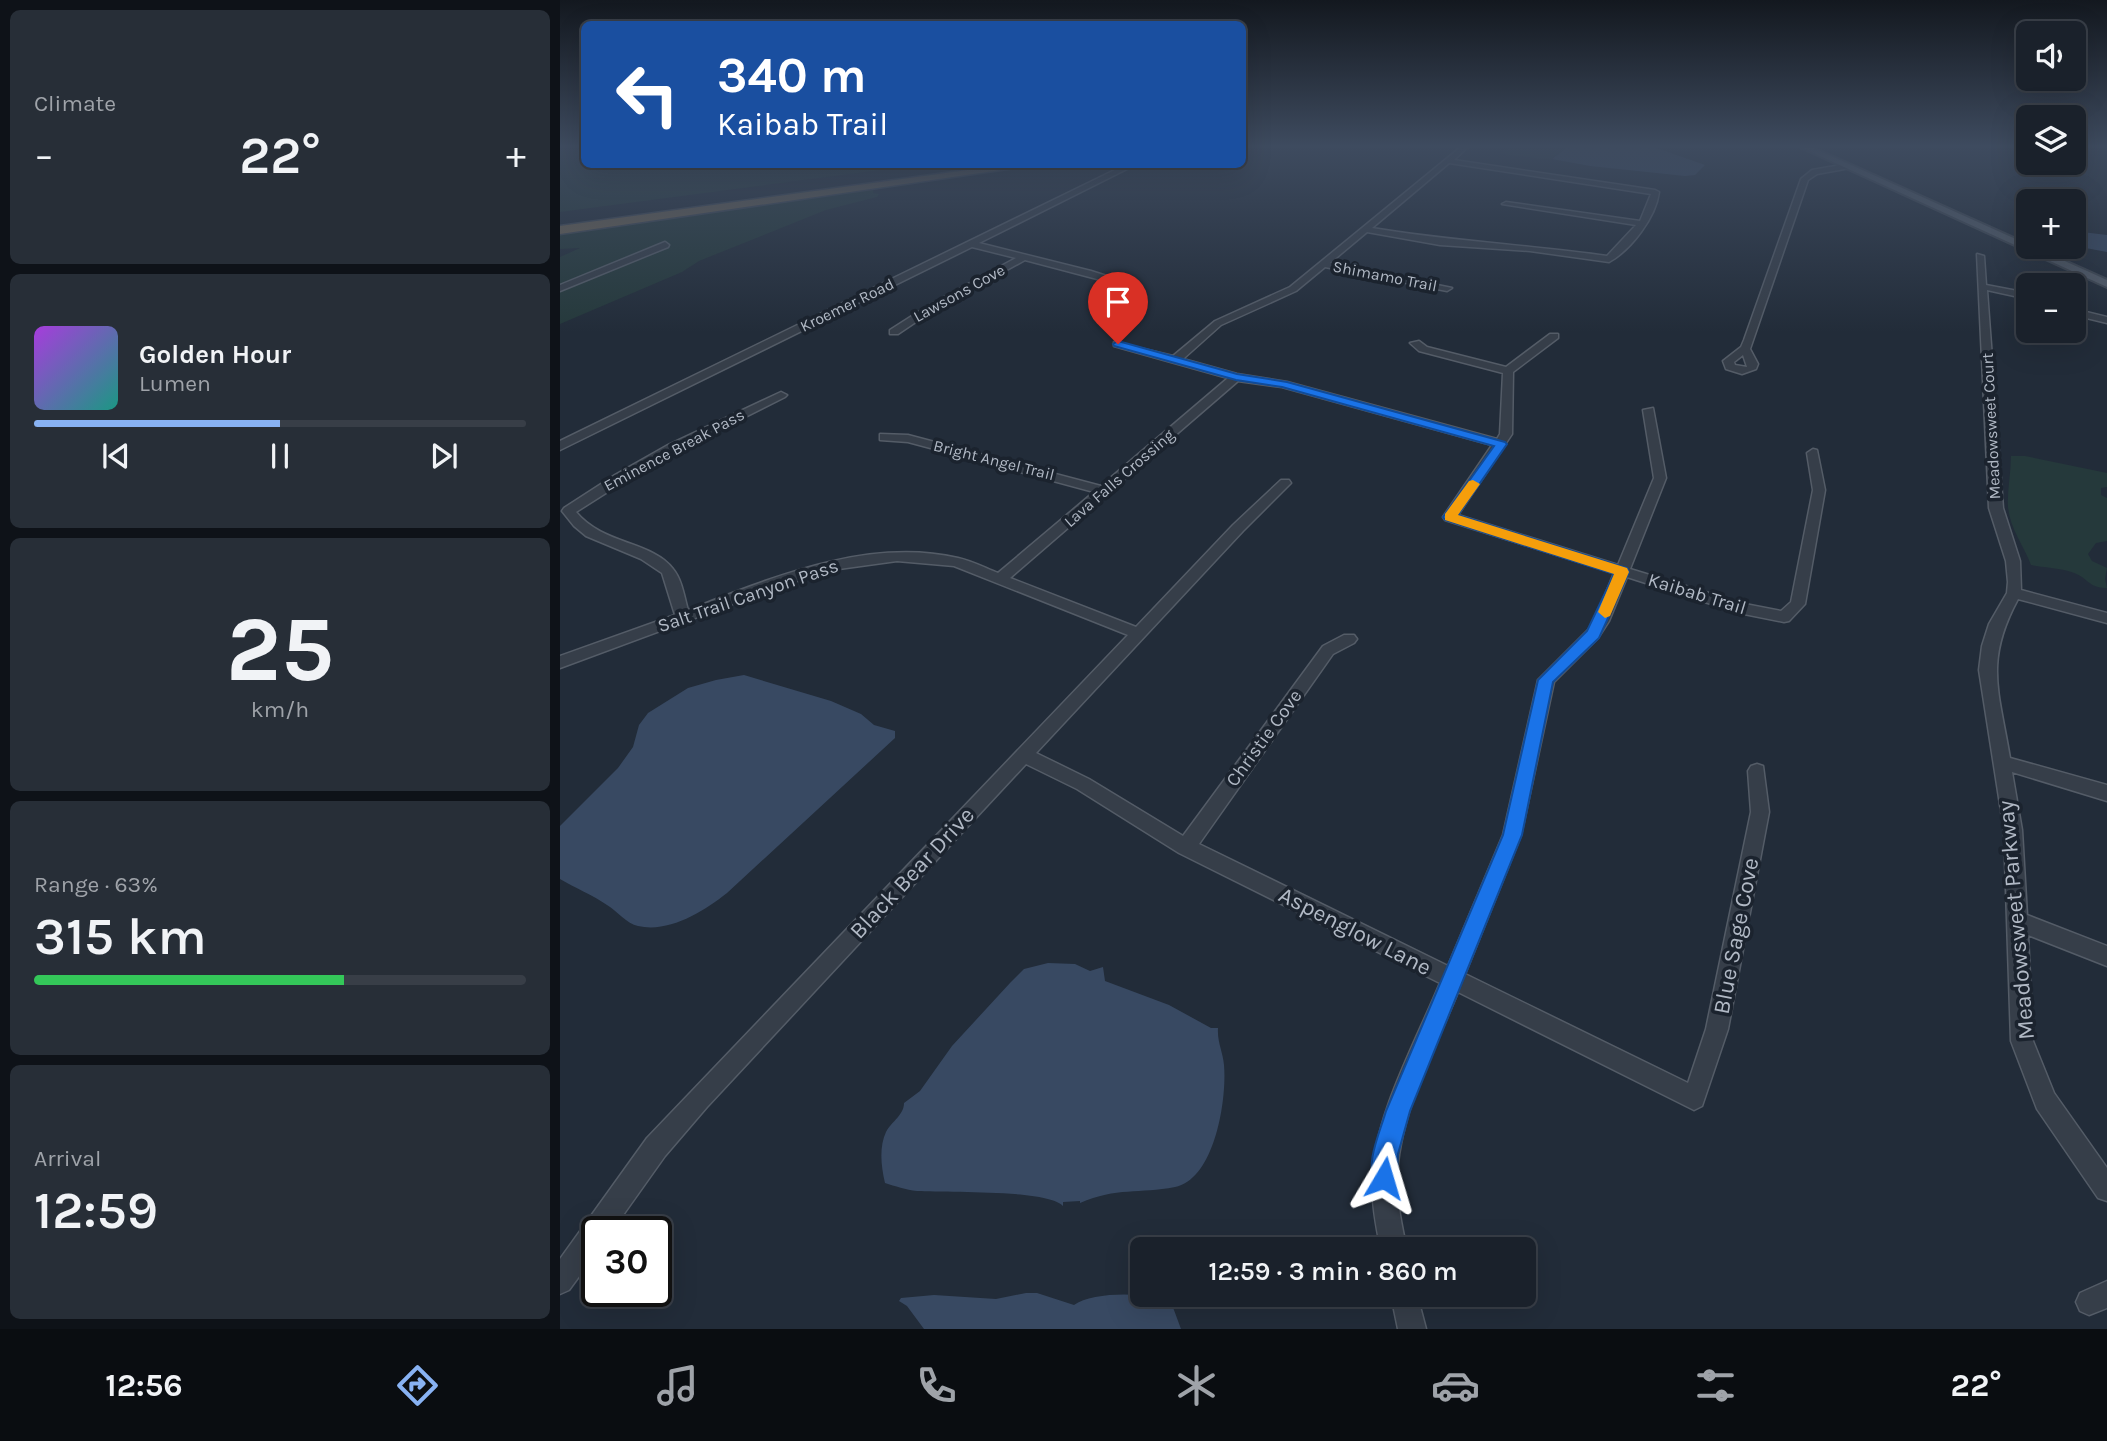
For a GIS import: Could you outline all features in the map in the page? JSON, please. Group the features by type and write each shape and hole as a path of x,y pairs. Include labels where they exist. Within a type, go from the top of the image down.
{"highway":[{"path":"560,224 676,208"},
{"path":"560,230 719,208"}],"main road":[{"path":"1940,208 2107,284"}],"street":[{"name":"Kroemer Road","path":"560,446 1044,208"},
{"path":"1175,360 1191,349 1210,328 1293,289 1391,208"},
{"path":"1534,208 1640,223"},
{"path":"1366,229 1430,240 1530,248 1609,259 1627,244 1650,208"},
{"path":"1745,349 1795,208"},
{"path":"971,244 1088,273 1132,287"},
{"path":"560,288 665,245"},
{"name":"Meadowsweet Court","path":"1980,256 1994,495 2013,561 2014,593"},
{"name":"Lawsons Cove","path":"894,332 929,309 1024,257"},
{"name":"Shimamo Trail","path":"1323,264 1447,288"},
{"path":"1983,287 2016,294"},
{"path":"2086,315 2107,320"},
{"path":"1508,371 1554,337"},
{"path":"1415,343 1423,349 1508,371"},
{"path":"1118,344 1236,377 1283,384 1501,444 1506,433 1508,371"},
{"name":"Lava Falls Crossing","path":"1001,579 1236,377"},
{"name":"Eminence Break Pass","path":"683,617 667,571 650,560 598,538 573,518 569,511 610,481 722,422 781,395"},
{"path":"1391,1237 1383,1202 1385,1154 1398,1111 1512,835 1546,680 1593,634 1622,572 1660,478 1649,410"},
{"name":"Bright Angel Trail","path":"884,437 902,435 945,449 1047,473 1104,491"},
{"name":"Kaibab Trail","path":"1501,444 1450,517 1744,609 1784,617 1798,604 1819,490 1813,453"},
{"name":"Black Bear Drive","path":"560,1281 656,1147 699,1099 1137,633 1285,483"},
{"name":"Salt Trail Canyon Pass","path":"560,662 783,580 851,561 893,557 936,558 1001,579 1137,633"},
{"path":"2014,593 2107,618"},
{"name":"Meadowsweet Parkway","path":"2014,593 1993,635 1987,670 2013,830 2022,1041 2045,1101 2107,1189"},
{"name":"Christie Cove","path":"1186,847 1328,650 1349,639"},
{"name":"Aspenglow Lane","path":"1023,755 1083,784 1186,847 1694,1098"},
{"path":"2001,762 2107,793"},
{"name":"Blue Sage Cove","path":"1694,1098 1717,1029 1760,813 1757,771"},
{"path":"2019,922 2107,956"},
{"path":"1407,1307 1412,1329"}],"green space":[{"path":"560,208 590,208 560,212"},
{"path":"738,208 834,208 699,261 682,272 560,324 560,257 580,248 560,249 560,233"},
{"path":"2011,456 2025,456 2107,473 2107,487 2101,488 2101,495 2107,498 2107,541 2096,543 2088,554 2092,561 2107,568 2107,588 2093,585 2071,572 2031,565 2009,515"}],"water":[{"path":"2086,232 2107,235 2107,252 2086,248"},
{"path":"744,675 831,701 861,714 874,725 895,731 895,738 727,893 685,919 662,926 634,925 602,901 560,879 560,826 618,768 633,747 639,725 648,713 688,688"},
{"path":"1048,963 1075,964 1090,971 1103,967 1105,981 1169,1005 1211,1028 1218,1028 1224,1065 1223,1097 1216,1136 1200,1169 1189,1181 1175,1187 1105,1195 1080,1203 1063,1202 1063,1206 1054,1201 1017,1194 917,1191 885,1183 882,1144 886,1132 900,1115 904,1103 920,1091 952,1046 1024,969"},
{"path":"1037,1293 1074,1305 1094,1297 1130,1295 1130,1307 1173,1307 1181,1329 924,1329 907,1306 899,1301 901,1298 934,1295 996,1299"}],"slow traffic":[{"path":"1473,484 1450,517 1622,572 1605,612"}],"route":[{"path":"1118,344 1236,377 1283,384 1501,444 1450,517 1622,572 1602,621 1593,634 1558,665 1546,680 1512,835 1398,1111 1385,1154 1384,1178"}]}
